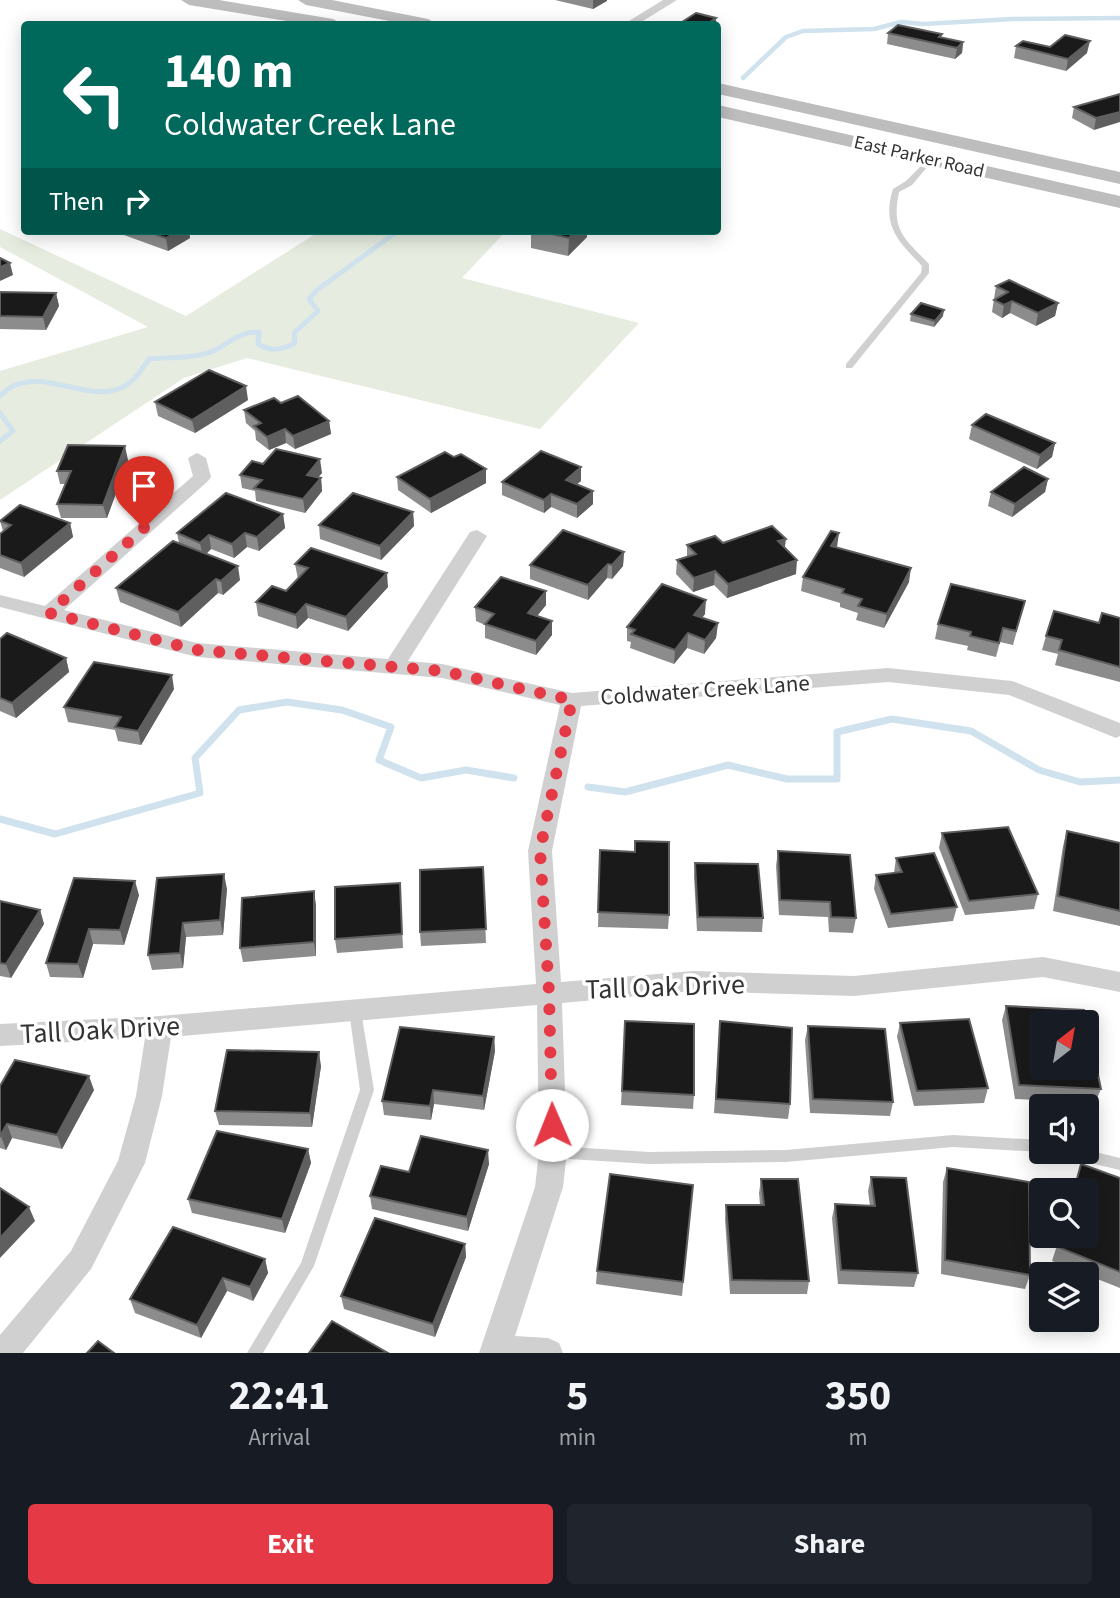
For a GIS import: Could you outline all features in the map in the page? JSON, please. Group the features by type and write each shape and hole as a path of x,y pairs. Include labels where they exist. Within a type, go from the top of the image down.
{"main road":[{"path":"192,0 315,21"},
{"path":"306,0 413,21"},
{"name":"East Parker Road","path":"721,90 1120,178"},
{"name":"East Parker Road","path":"721,112 1120,202"}],"street":[{"path":"636,21 671,0"},
{"path":"49,613 202,477 197,458"},
{"path":"394,667 477,536"},
{"name":"Coldwater Creek Lane","path":"0,601 197,650 442,671 572,700 888,675 1012,688 1116,730"},
{"path":"548,1353 495,1351 549,1186 553,1152 549,992 540,850 572,700"},
{"name":"Tall Oak Drive","path":"0,1035 160,1027 693,981 854,986 1043,967 1120,982"},
{"path":"4,1353 81,1260 131,1163 149,1096 160,1027"}],"lane":[{"path":"849,366 925,274 926,265 900,240 892,226 893,202 897,191 909,183 931,159"},
{"path":"255,1353 307,1266 367,1090 355,1011"},
{"path":"553,1152 649,1158 786,1156 953,1141 1029,1145"},
{"path":"1099,1159 1120,1164"}],"shaded area":[{"path":"0,229 186,316 314,235 502,235 462,278 639,323 540,429 247,358 184,378 0,500 0,371 148,327 0,247"}],"building":[{"path":"696,13 716,18 712,21 684,21"},
{"path":"898,25 942,34 939,37 963,42 957,48 888,33"},
{"path":"1065,35 1090,41 1068,59 1016,46 1023,41 1050,47"},
{"path":"1120,94 1120,112 1096,118 1074,107"},
{"path":"0,258 10,263 0,267"},
{"path":"1009,280 1058,303 1038,313 1012,301 1004,305 994,300 1008,292 996,286"},
{"path":"0,292 56,293 43,317 0,316"},
{"path":"921,303 944,310 935,321 911,314"},
{"path":"209,370 246,386 192,420 155,402"},
{"path":"298,396 329,421 293,436 285,429 267,437 254,426 261,423 244,410 274,398 281,403"},
{"path":"986,414 1055,443 1040,455 972,425"},
{"path":"68,445 125,446 103,505 57,504 71,471 57,471"},
{"path":"276,449 320,459 307,475 321,478 303,499 254,488 262,480 240,475 252,461 263,464"},
{"path":"541,451 581,467 566,480 593,491 577,504 551,494 544,500 502,482"},
{"path":"445,452 454,457 461,454 486,469 430,499 397,477"},
{"path":"1024,467 1048,479 1015,504 991,492"},
{"path":"226,493 283,514 257,537 245,533 232,544 209,535 200,543 177,533"},
{"path":"353,493 413,512 380,546 319,525"},
{"path":"20,505 70,523 21,563 0,555 0,534 11,525 0,521"},
{"path":"772,526 786,539 778,541 797,560 728,584 715,571 694,578 677,560 696,554 687,545 715,536 723,543"},
{"path":"563,530 624,552 588,585 530,565"},
{"path":"831,531 839,533 831,546 911,568 887,614 858,606 862,599 842,593 844,589 803,577"},
{"path":"173,541 238,566 221,581 216,579 178,612 116,588"},
{"path":"311,548 387,573 346,617 306,604 296,615 256,602 272,586 286,591 308,568 295,564"},
{"path":"501,577 546,591 528,613 552,621 536,641 485,624 494,614 475,607"},
{"path":"662,584 706,600 694,615 718,623 705,640 688,633 675,650 631,634 635,630 627,627"},
{"path":"951,584 1025,601 1016,631 1003,628 999,643 970,636 971,632 938,624"},
{"path":"1054,611 1099,623 1102,613 1120,618 1120,667 1059,650 1062,640 1046,636"},
{"path":"7,633 66,658 12,703 0,698 0,639"},
{"path":"94,662 172,675 138,731 115,727 121,717 64,707"},
{"path":"1008,827 1038,894 969,901 942,833"},
{"path":"1067,831 1120,843 1120,911 1058,896"},
{"path":"635,841 669,842 669,915 598,912 600,850 635,852"},
{"path":"778,851 850,855 856,918 831,917 830,902 780,900"},
{"path":"934,853 957,907 891,914 876,875 902,872 896,858"},
{"path":"695,863 758,864 763,918 698,917"},
{"path":"483,867 486,929 420,932 420,870"},
{"path":"224,874 220,920 183,923 180,953 148,955 157,878"},
{"path":"74,878 135,881 120,930 89,929 78,964 46,963"},
{"path":"400,883 402,934 335,939 335,887"},
{"path":"314,891 314,942 240,948 242,898"},
{"path":"0,901 40,910 6,964 0,963"},
{"path":"1006,1006 1084,1010 1029,1010 1029,1080 1099,1080 1101,1089 1019,1085"},
{"path":"969,1019 988,1088 917,1091 900,1023"},
{"path":"625,1021 694,1024 694,1095 622,1091"},
{"path":"720,1021 792,1028 790,1104 716,1099"},
{"path":"808,1026 885,1029 893,1102 813,1099"},
{"path":"400,1027 494,1037 483,1096 433,1090 430,1106 382,1101"},
{"path":"227,1050 319,1052 310,1113 215,1111"},
{"path":"15,1060 89,1076 57,1135 7,1124 0,1136 0,1086"},
{"path":"217,1131 308,1149 282,1219 188,1199"},
{"path":"421,1136 488,1150 467,1217 370,1196 381,1166 409,1172"},
{"path":"1081,1164 1120,1178 1120,1272 1060,1248 1099,1248 1099,1178 1077,1178"},
{"path":"947,1168 1029,1182 1029,1275 945,1260"},
{"path":"610,1174 693,1185 683,1282 597,1271"},
{"path":"871,1177 906,1178 918,1273 841,1270 835,1204 875,1206"},
{"path":"761,1179 798,1179 809,1281 732,1280 726,1205 764,1205"},
{"path":"0,1188 29,1207 0,1238"},
{"path":"375,1218 465,1244 433,1324 341,1296"},
{"path":"173,1227 265,1259 250,1287 223,1278 197,1325 130,1299"},
{"path":"332,1321 388,1353 309,1353"},
{"path":"98,1341 114,1353 87,1353"}],"waterway":[{"path":"743,78 786,37 803,31 874,29 901,22 923,24 1013,19 1120,18"},
{"path":"0,396 13,386 28,382 108,391 131,382 149,359 212,352 250,333 259,332 258,344 281,349 295,343 294,333 318,311 309,299 317,290 393,235"},
{"path":"0,413 13,431 0,441"},
{"path":"0,819 55,834 200,793 195,758 239,710 287,702 342,710 391,727 379,760 421,778 466,770 514,778"},
{"path":"588,787 625,792 728,765 787,779 837,779 837,732 892,719 971,731 1039,770 1080,782 1120,780"}],"route":[{"path":"144,528 49,613 197,650 442,671 572,700 540,850 549,992 552,1125"}]}
